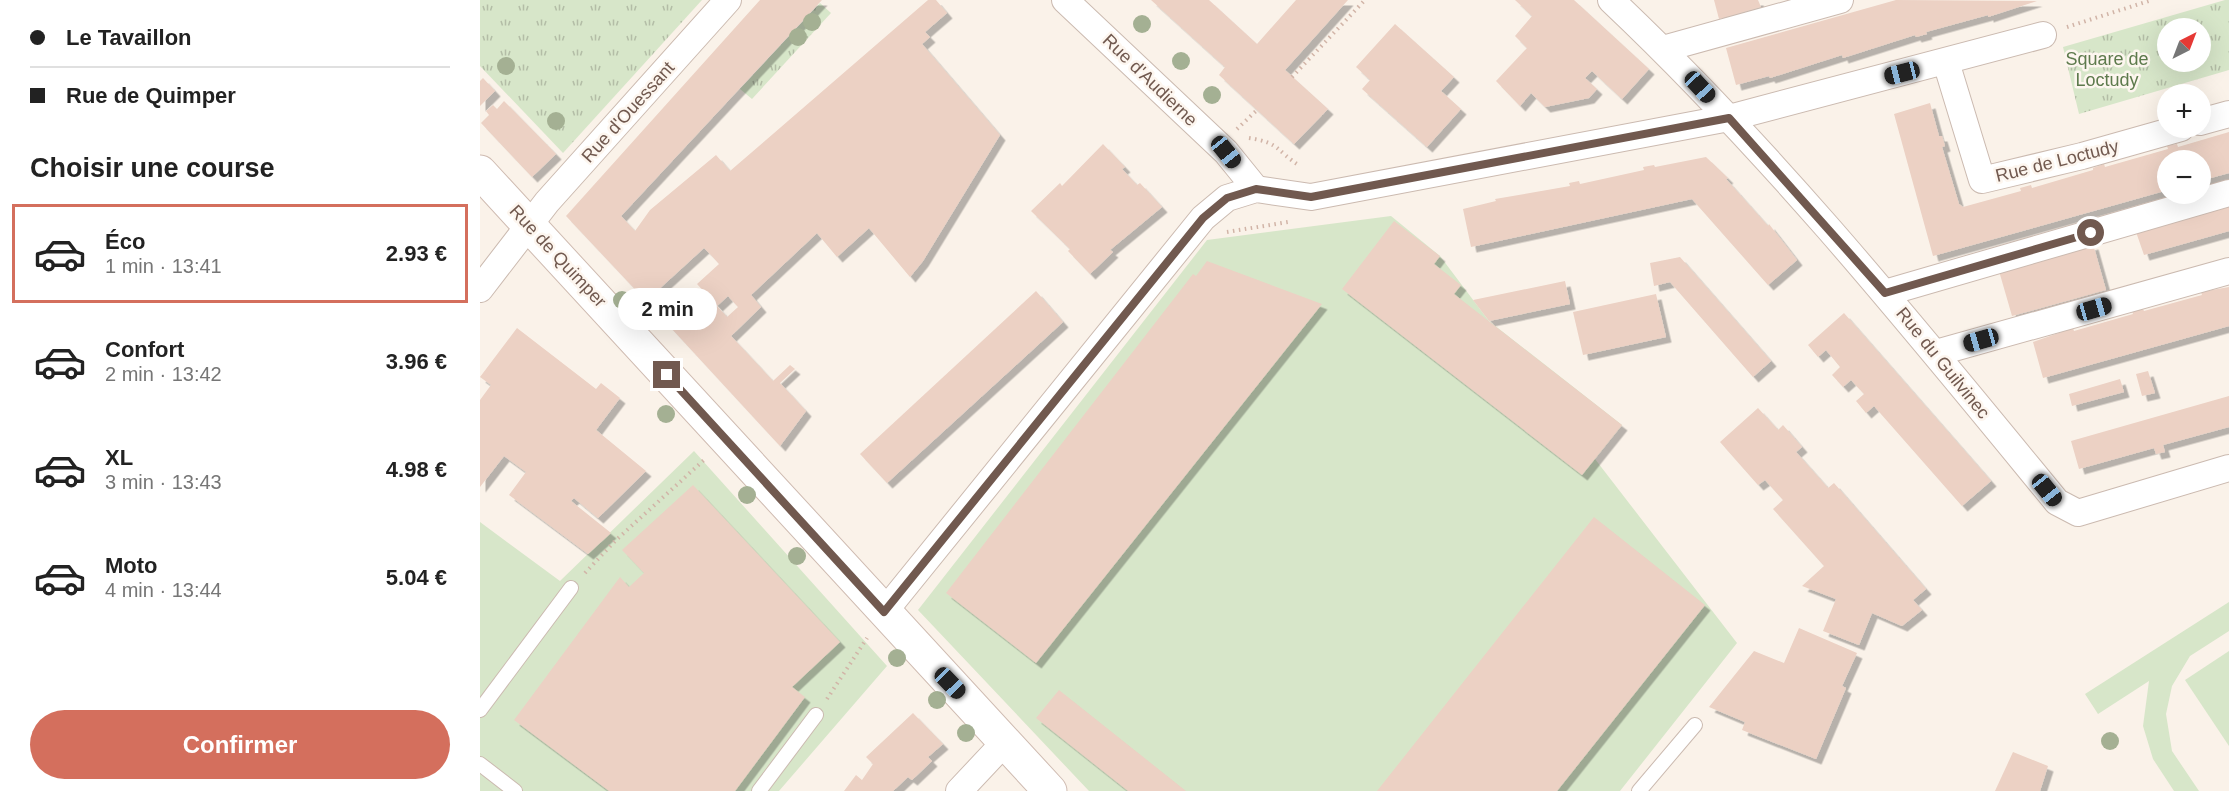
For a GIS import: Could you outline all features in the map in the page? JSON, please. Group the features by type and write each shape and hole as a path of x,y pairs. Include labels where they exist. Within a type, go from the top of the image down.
{"main road":[{"name":"Rue de Quimper","path":"480,172 1050,791"}],"street":[{"name":"Rue d'Ouessant","path":"480,289 531,226 547,202 728,0"},
{"name":"Rue d'Audierne","path":"1065,0 1226,152 1256,189"},
{"name":"Rue du Guilvinec","path":"1611,0 1663,49 1729,118 1885,293 2057,502 2078,513 2229,468"},
{"path":"1663,49 1840,0"},
{"path":"884,612 1203,218 1227,198 1256,189 1311,197 1729,118 2043,35"},
{"name":"Rue de Loctudy","path":"1946,62 1982,180 2157,135"},
{"path":"2211,119 2229,114"},
{"path":"1885,293 2229,193"},
{"path":"1936,353 2229,271"},
{"path":"959,791 1005,742"}],"lane":[{"path":"480,710 571,588"},
{"path":"759,791 816,715"},
{"path":"1639,791 1695,725"},
{"path":"480,764 515,791"}],"path":[{"path":"1292,77 1365,0"},
{"path":"2043,35 2152,0"},
{"path":"571,588 615,541 696,468"},
{"path":"816,715 884,612"}],"green space":[{"path":"480,0 702,0 563,153 480,66"},
{"name":"Square de Loctudy","path":"2229,0 2229,70 2181,84 2157,84 2157,91 2079,114 2063,47 2157,20 2157,72 2211,72 2211,18 2163,18"},
{"path":"820,3 831,13 752,99 740,89"},
{"path":"1391,216 1440,256 1489,321 1622,425 1595,459 1737,643 1620,791 1089,791 918,610 1207,240"},
{"path":"694,451 887,666 779,791 480,791 480,522 560,581"},
{"path":"2229,602 2229,631 2190,656 2172,686 2166,714 2172,751 2199,791 2174,791 2153,759 2143,726 2149,681 2098,714 2085,694"},
{"path":"2229,651 2229,746 2185,680"}],"building":[{"path":"760,0 822,0 621,216 635,231 650,210 716,155 730,171 928,0 936,0 947,13 925,32 930,37 922,44 1000,135 923,261 910,277 869,228 837,257 817,233 751,295 761,307 731,336 773,381 790,365 795,369 780,383 806,411 780,446 660,316 689,290 709,312 717,306 697,284 719,264 711,255 704,248 646,301 566,216","holes":["728,296 738,307 727,317 717,306"]},
{"path":"1151,0 1209,0 1257,44 1296,0 1348,0 1285,70 1328,109 1294,144 1219,75 1225,67"},
{"path":"1515,0 1574,0 1649,69 1622,99 1592,71 1585,78 1597,89 1589,98 1545,107 1531,93 1520,106 1496,81 1527,48 1515,36 1532,16"},
{"path":"1714,0 1758,0 1761,7 1719,19"},
{"path":"1896,0 2037,1 1843,58 1842,55 1770,78 1769,76 1736,85 1726,48"},
{"path":"1395,24 1454,77 1441,91 1461,109 1427,147 1362,89 1370,80 1356,67"},
{"path":"483,78 495,91 480,106 480,81"},
{"path":"504,101 556,154 532,177 481,123 489,115 486,111 493,105 497,109"},
{"path":"1930,103 1939,136 1942,136 1945,146 1942,147 1959,204 1963,207 2021,191 2020,188 2031,185 2032,188 2093,170 2104,164 2105,167 2157,152 2157,193 1933,256 1894,114"},
{"path":"2229,132 2229,173 2211,178 2211,150 2164,150 2168,149 2167,146 2177,144 2178,147"},
{"path":"1103,144 1125,167 1122,169 1137,185 1140,183 1162,207 1110,250 1113,252 1090,274 1068,251 1070,249 1031,211 1060,183 1062,186"},
{"path":"1706,157 1728,178 1726,179 1768,226 1769,224 1797,260 1768,285 1692,199 1471,247 1463,209 1496,201 1495,199 1570,186 1569,183 1579,181 1580,184 1644,170 1643,167 1654,165 1655,167"},
{"path":"2229,206 2229,231 2144,255 2136,232"},
{"path":"1394,221 1440,256 1434,264 1461,285 1454,294 1622,425 1582,475 1342,289"},
{"path":"2093,244 2106,290 2012,316 1999,271"},
{"path":"1680,257 1771,361 1753,377 1670,282 1654,286 1650,263"},
{"path":"1207,261 1322,304 1036,663 946,593 1193,274 1196,276"},
{"path":"1565,281 1570,304 1489,321 1473,300"},
{"path":"2229,287 2229,326 2043,378 2033,342 2073,328 2074,331 2133,314 2132,311 2143,309 2144,311 2202,295 2201,292"},
{"path":"1036,291 1063,322 887,483 860,454"},
{"path":"1656,294 1666,337 1583,355 1573,312"},
{"path":"1844,313 1991,481 1962,506 1874,406 1866,413 1856,401 1864,394 1851,380 1843,387 1832,375 1840,367 1826,350 1818,357 1808,345"},
{"path":"517,328 596,389 601,383 620,398 596,430 646,471 598,518 574,498 571,501 611,533 588,554 509,495 526,472 504,456 480,487 480,400 491,385 480,377"},
{"path":"2148,371 2155,393 2142,396 2136,374"},
{"path":"2120,379 2124,392 2072,406 2069,394"},
{"path":"2229,396 2229,427 2163,445 2165,452 2156,454 2154,448 2079,469 2071,441"},
{"path":"1758,408 1778,430 1783,425 1802,447 1796,452 1828,488 1834,483 1926,589 1913,600 1922,610 1902,626 1872,613 1859,645 1823,631 1836,599 1802,586 1824,566 1773,509 1783,500 1765,480 1758,485 1720,442"},
{"path":"693,485 840,642 792,687 805,697 735,791 609,791 514,720 620,577 629,587 644,573 622,550"},
{"path":"1594,517 1705,605 1557,791 1377,791"},
{"path":"1799,628 1857,653 1842,686 1846,688 1816,759 1742,730 1745,722 1709,707 1754,651 1784,663"},
{"path":"1059,690 1186,791 1128,791 1036,718"},
{"path":"913,713 943,744 928,757 932,761 912,780 908,777 893,791 844,791 856,775 862,780 873,764 866,757"},
{"path":"2013,752 2048,766 2040,791 1995,791"}],"route":[{"path":"667,375 884,612 1203,218 1227,198 1256,189 1311,197 1729,118 1885,293 2091,233"}]}
